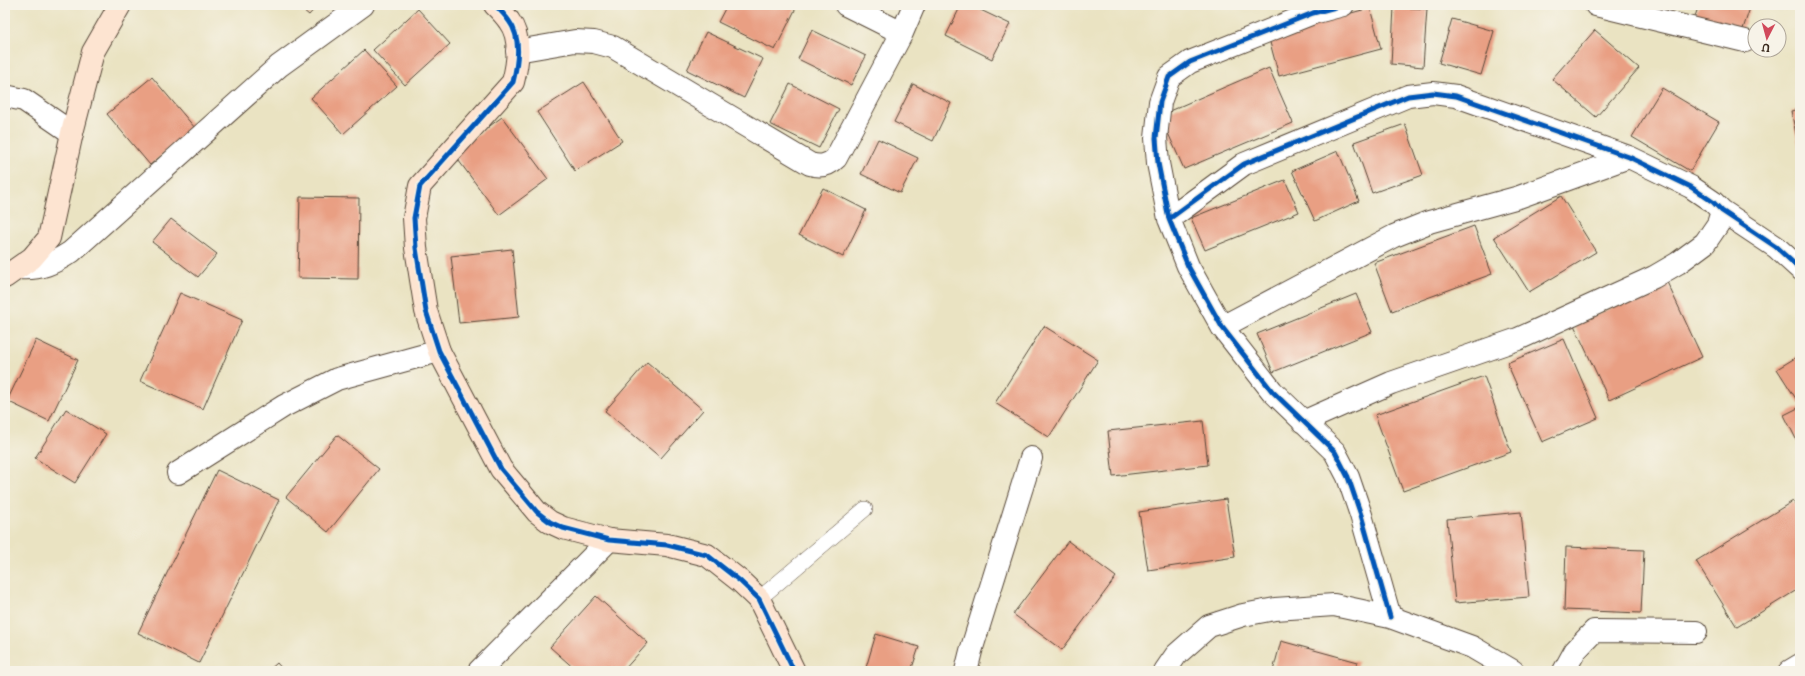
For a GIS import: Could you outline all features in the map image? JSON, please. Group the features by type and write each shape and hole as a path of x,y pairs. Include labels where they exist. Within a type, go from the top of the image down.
{"street":[{"path":"12,272 32,258 49,238 72,133 93,52 120,5"},
{"path":"12,272 40,267 55,262 72,252 279,66 362,5"},
{"path":"846,5 902,33"},
{"path":"517,51 575,41 594,42 613,47 810,164 817,166 826,165 836,158 902,33 914,5"},
{"path":"1343,5 1313,13 1190,62 1169,77 1160,102 1156,138 1158,163 1170,219 1188,266 1222,327 1272,391 1335,452 1348,477 1361,515 1390,617"},
{"path":"1596,5 1745,41"},
{"path":"501,7 510,22 516,37 517,67 513,82 420,186 414,218 416,248 426,311 439,352 501,469 537,512 550,522 563,528 609,540 667,545 689,549 707,555 740,581 759,599 794,671"},
{"path":"1170,219 1244,164 1408,96 1433,93 1456,96 1629,157 1690,187 1713,202 1722,211 1776,247 1800,269"},
{"path":"5,96 24,100 72,133"},
{"path":"1222,327 1394,236 1442,218 1519,197 1629,157"},
{"path":"1303,422 1391,383 1518,339 1654,277 1678,263 1705,243 1718,224 1722,211"},
{"path":"178,473 284,406 337,379 439,352"},
{"path":"966,671 1031,458"},
{"path":"479,671 609,540"},
{"path":"1165,671 1176,656 1209,626 1243,615 1275,609 1334,605 1390,617 1472,646 1513,671"},
{"path":"1564,671 1575,651 1594,631 1696,632"},
{"path":"1790,671 1800,665"}],"lane":[{"path":"759,599 865,509"}],"building":[{"path":"297,5 318,5 309,15"},
{"path":"727,5 789,5 796,8 775,50 718,22"},
{"path":"961,5 970,5 1010,24 992,59 946,36"},
{"path":"1699,5 1751,5 1740,38 1693,22"},
{"path":"1394,7 1427,9 1423,67 1391,64"},
{"path":"1370,8 1381,49 1279,76 1268,35"},
{"path":"418,9 450,44 405,85 373,50"},
{"path":"1452,19 1494,31 1481,75 1439,63"},
{"path":"812,30 866,56 851,85 798,59"},
{"path":"1595,30 1639,68 1596,117 1552,79"},
{"path":"706,32 763,59 744,98 687,70"},
{"path":"364,50 397,86 343,134 311,98"},
{"path":"1269,68 1293,123 1184,169 1160,115"},
{"path":"152,77 195,128 150,165 107,114"},
{"path":"584,82 622,141 575,171 537,112"},
{"path":"790,84 839,109 819,148 770,124"},
{"path":"913,84 951,103 933,141 894,122"},
{"path":"1662,88 1719,122 1690,171 1632,137"},
{"path":"1800,109 1800,147 1799,147 1791,111"},
{"path":"502,117 548,179 499,215 453,153"},
{"path":"1405,124 1423,175 1372,193 1354,142"},
{"path":"878,139 918,158 900,193 861,174"},
{"path":"1338,151 1359,201 1315,221 1292,171"},
{"path":"1285,180 1299,212 1205,250 1191,218"},
{"path":"823,188 866,210 843,257 799,235"},
{"path":"1561,196 1596,252 1529,292 1494,237"},
{"path":"300,197 359,198 358,279 298,278"},
{"path":"171,219 217,254 198,277 152,242"},
{"path":"1474,226 1492,274 1392,311 1374,263"},
{"path":"512,249 519,317 459,323 451,256"},
{"path":"1667,282 1702,357 1609,400 1574,325"},
{"path":"180,293 242,320 203,409 140,381"},
{"path":"1356,294 1372,332 1273,372 1257,334"},
{"path":"1044,326 1098,360 1049,437 995,403"},
{"path":"1564,339 1598,418 1542,442 1507,363"},
{"path":"36,340 78,360 49,421 7,401"},
{"path":"1800,355 1800,405 1777,369"},
{"path":"647,362 703,410 661,458 605,411"},
{"path":"1484,376 1511,452 1403,491 1375,415"},
{"path":"1800,407 1800,447 1784,415"},
{"path":"66,409 106,434 75,483 35,458"},
{"path":"1203,421 1208,465 1113,476 1108,431"},
{"path":"337,435 379,469 328,532 286,497"},
{"path":"217,470 279,500 199,663 138,633"},
{"path":"1226,499 1235,557 1148,570 1139,512"},
{"path":"1793,501 1800,512 1800,588 1737,627 1696,561"},
{"path":"1521,512 1529,597 1455,603 1447,519"},
{"path":"1068,541 1116,577 1062,650 1013,614"},
{"path":"1566,547 1644,550 1641,613 1564,610"},
{"path":"596,596 648,643 623,671 577,671 550,647"},
{"path":"876,634 919,647 911,671 865,671"},
{"path":"1281,641 1358,662 1355,671 1273,671"},
{"path":"277,663 284,671 268,671"}],"cycle path":[{"path":"495,5 509,21 516,35 518,51 513,82 420,186 414,218 416,248 426,311 439,351 501,469 537,512 550,522 563,528 609,540 667,545 707,555 740,581 759,599 794,671"},
{"path":"1343,5 1313,13 1190,62 1169,77 1160,102 1156,138 1158,163 1169,219 1188,266 1222,327 1272,391 1335,452 1348,477 1361,515 1390,617"},
{"path":"1169,219 1244,164 1408,96 1433,93 1456,96 1629,157 1691,187 1713,202 1722,211 1776,247 1800,269"}]}
